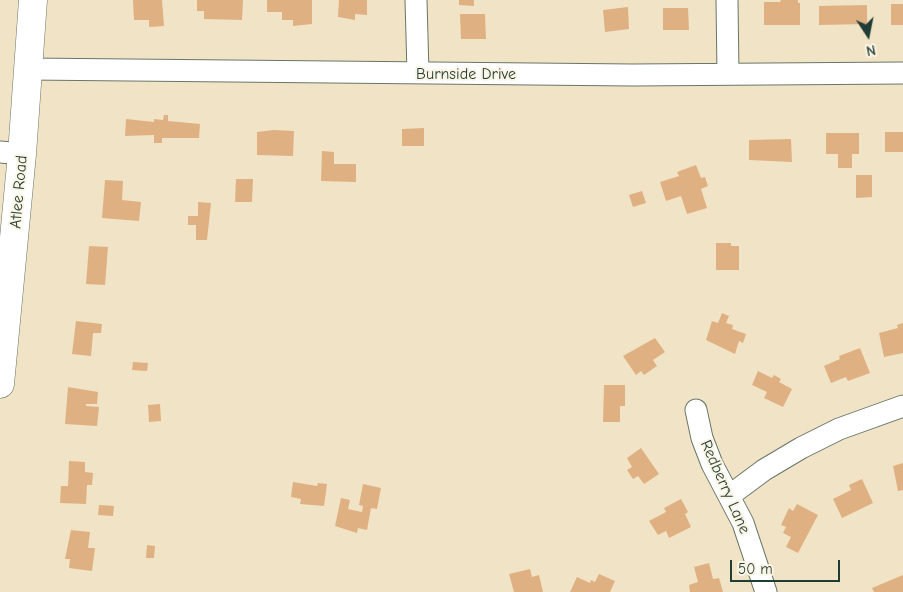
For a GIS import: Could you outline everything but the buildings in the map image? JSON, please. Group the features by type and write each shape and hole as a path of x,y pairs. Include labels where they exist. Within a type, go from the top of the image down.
{"main road":[{"name":"Atlee Road","path":"0,384 11,153 29,69 33,0"}],"street":[{"path":"416,0 418,73"},
{"path":"727,0 728,74"},
{"name":"Burnside Drive","path":"29,69 418,73 728,74 903,72"},
{"path":"729,496 764,470 801,448 870,416 903,406"},
{"name":"Redberry Lane","path":"696,410 702,438 712,464 743,523 766,592"}]}
